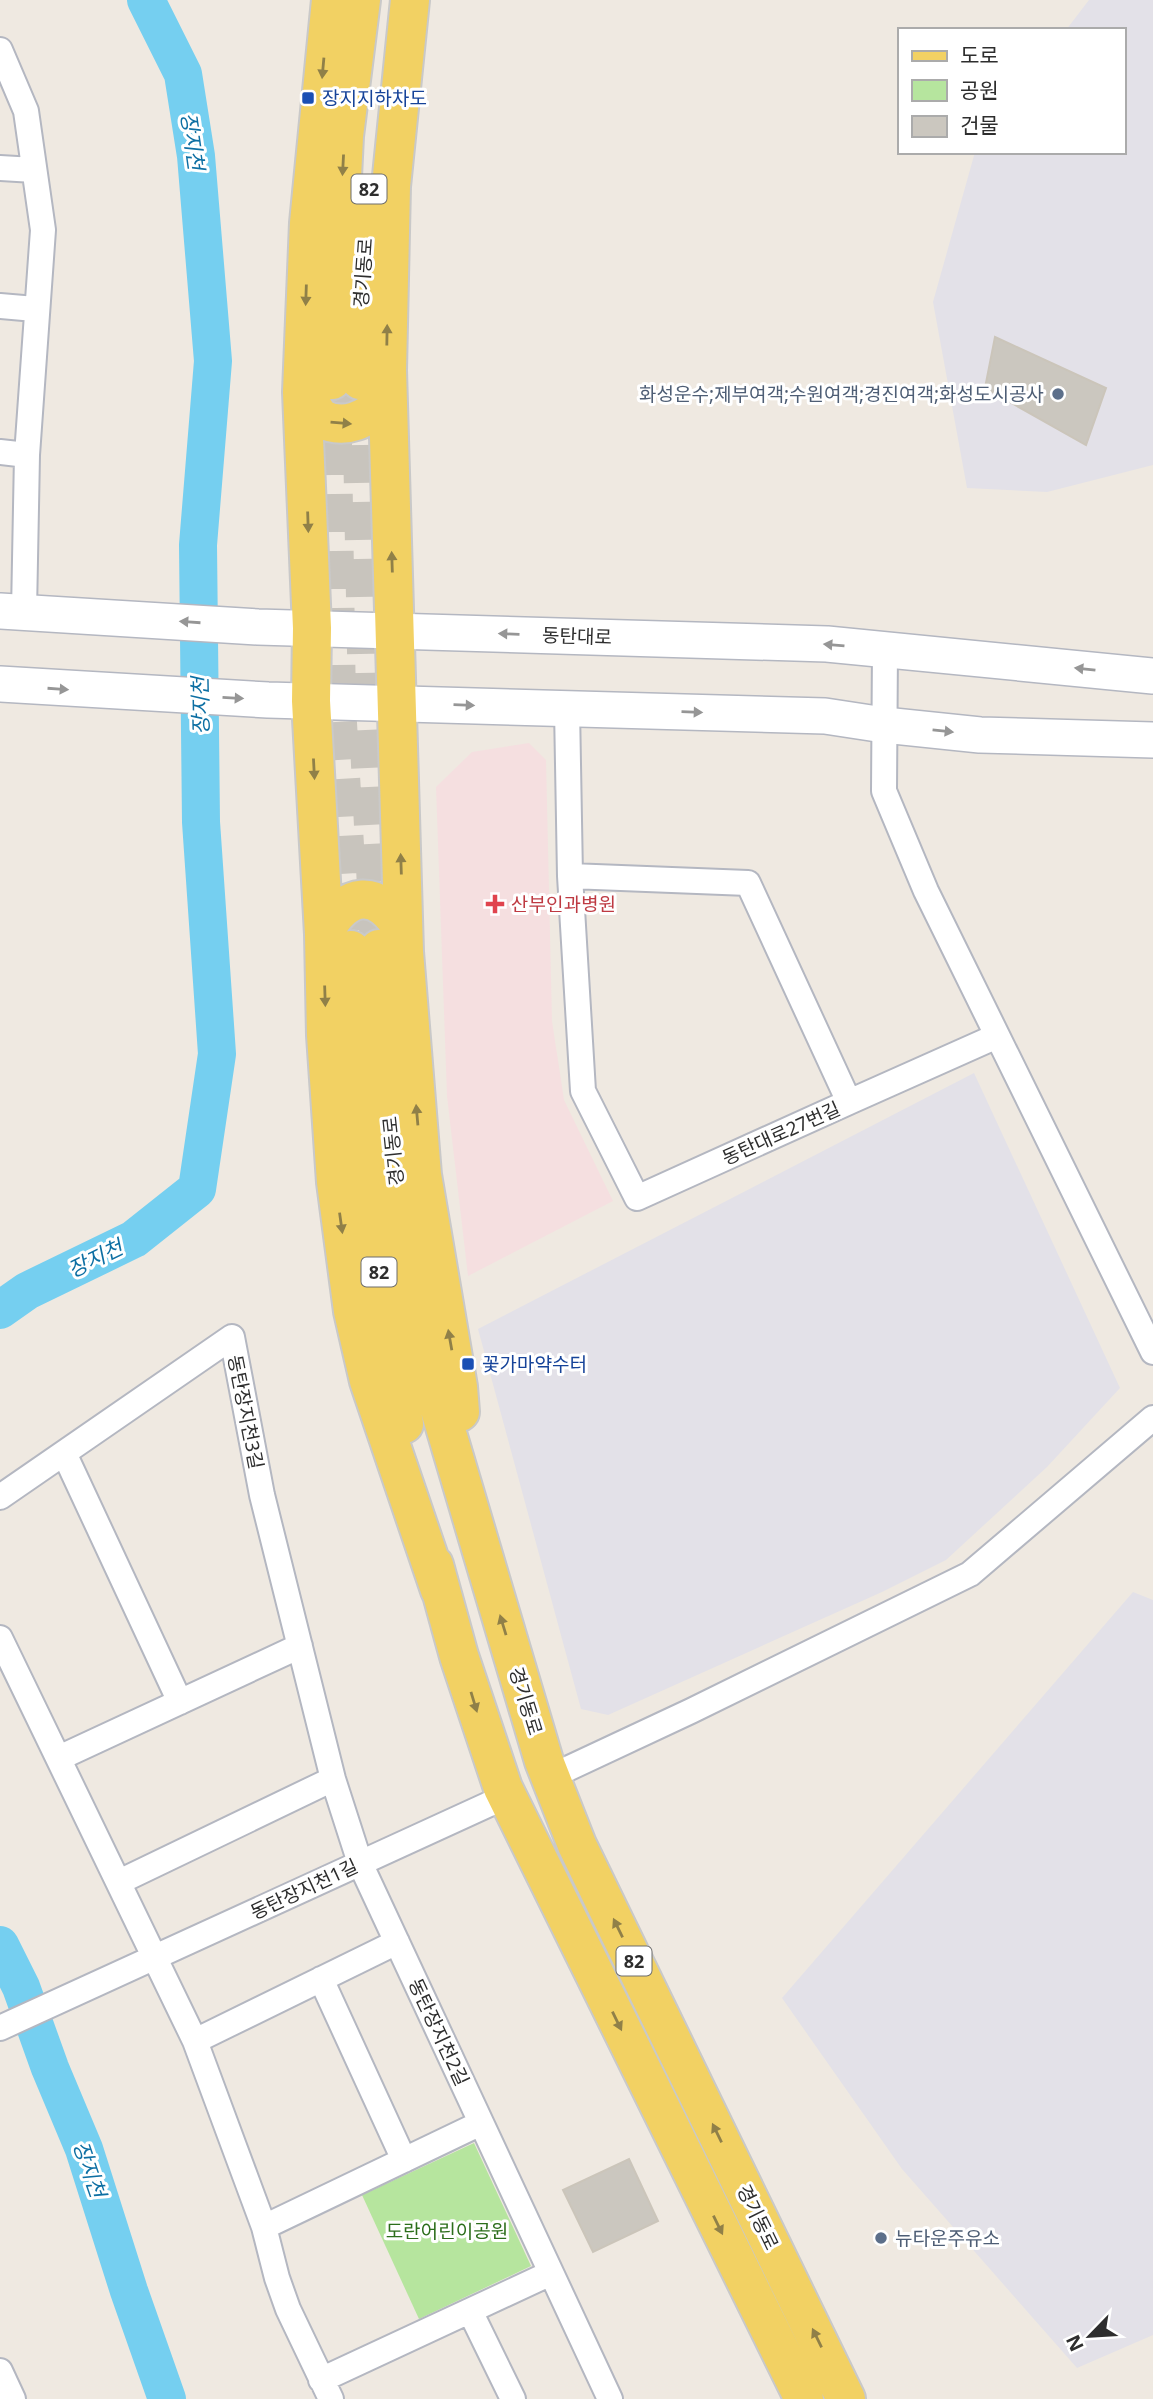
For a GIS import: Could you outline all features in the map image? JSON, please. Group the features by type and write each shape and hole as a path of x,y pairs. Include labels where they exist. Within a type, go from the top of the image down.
{"main road":[{"path":"331,0 309,223 394,631 396,704 364,941"},
{"name":"경기동로","path":"345,388 344,136 361,0"},
{"name":"경기동로","path":"345,388 359,295 381,62 390,0"},
{"path":"364,941 311,701 312,628 345,388 391,186 410,0"},
{"name":"동탄대로","path":"12,611 258,626 827,644 1153,676"},
{"path":"0,684 268,700 825,716 980,735 1153,740"},
{"name":"경기동로","path":"364,941 422,1175 458,1387 467,1505 550,1777 577,1845 846,2399"},
{"name":"경기동로","path":"364,941 326,1035 336,1182 353,1311 369,1381 440,1590 484,1735 507,1796 804,2399"}],"street":[{"path":"0,50 26,111 43,230 35,309 27,454 12,611"},
{"path":"0,168 34,170"},
{"path":"0,306 35,309"},
{"path":"0,452 27,454"},
{"path":"885,649 884,791 926,891 1153,1352"},
{"name":"동탄대로27번길","path":"568,708 570,876 583,1091 637,1198 849,1102 748,883 570,876"},
{"path":"849,1102 997,1035"},
{"name":"동탄장지천3길","path":"0,1497 232,1337 262,1495 333,1779 360,1863"},
{"path":"550,1777 970,1574 1153,1418"},
{"path":"64,1453 180,1702"},
{"path":"0,1638 195,2041 264,2227 277,2278 326,2390 470,2311 551,2273"},
{"path":"59,1758 300,1646"},
{"path":"119,1882 333,1779"},
{"name":"동탄장지천1길","path":"0,2028 507,1796"},
{"name":"동탄장지천2길","path":"360,1863 610,2399"},
{"path":"195,2041 397,1942"},
{"path":"321,1979 404,2160"},
{"path":"264,2227 481,2123"},
{"path":"470,2311 513,2399"},
{"path":"0,2371 13,2399"}],"shaded area":[{"path":"1089,0 1153,0 1153,465 1047,492 967,488 933,302 974,154 1125,154 1125,28 1068,28"},
{"name":"산부인과병원","path":"529,743 546,760 552,1021 564,1100 613,1201 468,1276 447,1096 436,787 472,752"},
{"path":"974,1073 1120,1388 1047,1467 946,1560 882,1592 608,1715 581,1709 478,1329"},
{"path":"1133,1592 1153,1600 1153,2335 1077,2368 902,2169 782,1998"}],"green space":[{"name":"도란어린이공원","path":"474,2143 531,2266 419,2319 362,2195"}],"building":[{"path":"995,337 1106,388 1086,445 985,388"},
{"path":"629,2159 658,2221 593,2252 563,2190"}],"waterway":[{"name":"장지천","path":"0,1310 27,1291 134,1239 197,1189 217,1054 201,822 198,545 213,361 196,156 183,74 146,0"},
{"name":"장지천","path":"0,1945 21,1987 50,2068 84,2149 167,2399"}],"tunnel":[{"path":"332,380 337,706 351,950"},
{"path":"361,388 367,703 379,949"}],"place":[{"name":"장지지하차도","path":"308,98"},
{"name":"화성운수;제부여객;수원여객;경진여객;화성도시공사","path":"1058,394"},
{"name":"산부인과병원","path":"495,904"},
{"name":"꽃가마약수터","path":"468,1364"},
{"name":"뉴타운주유소","path":"881,2238"}]}
